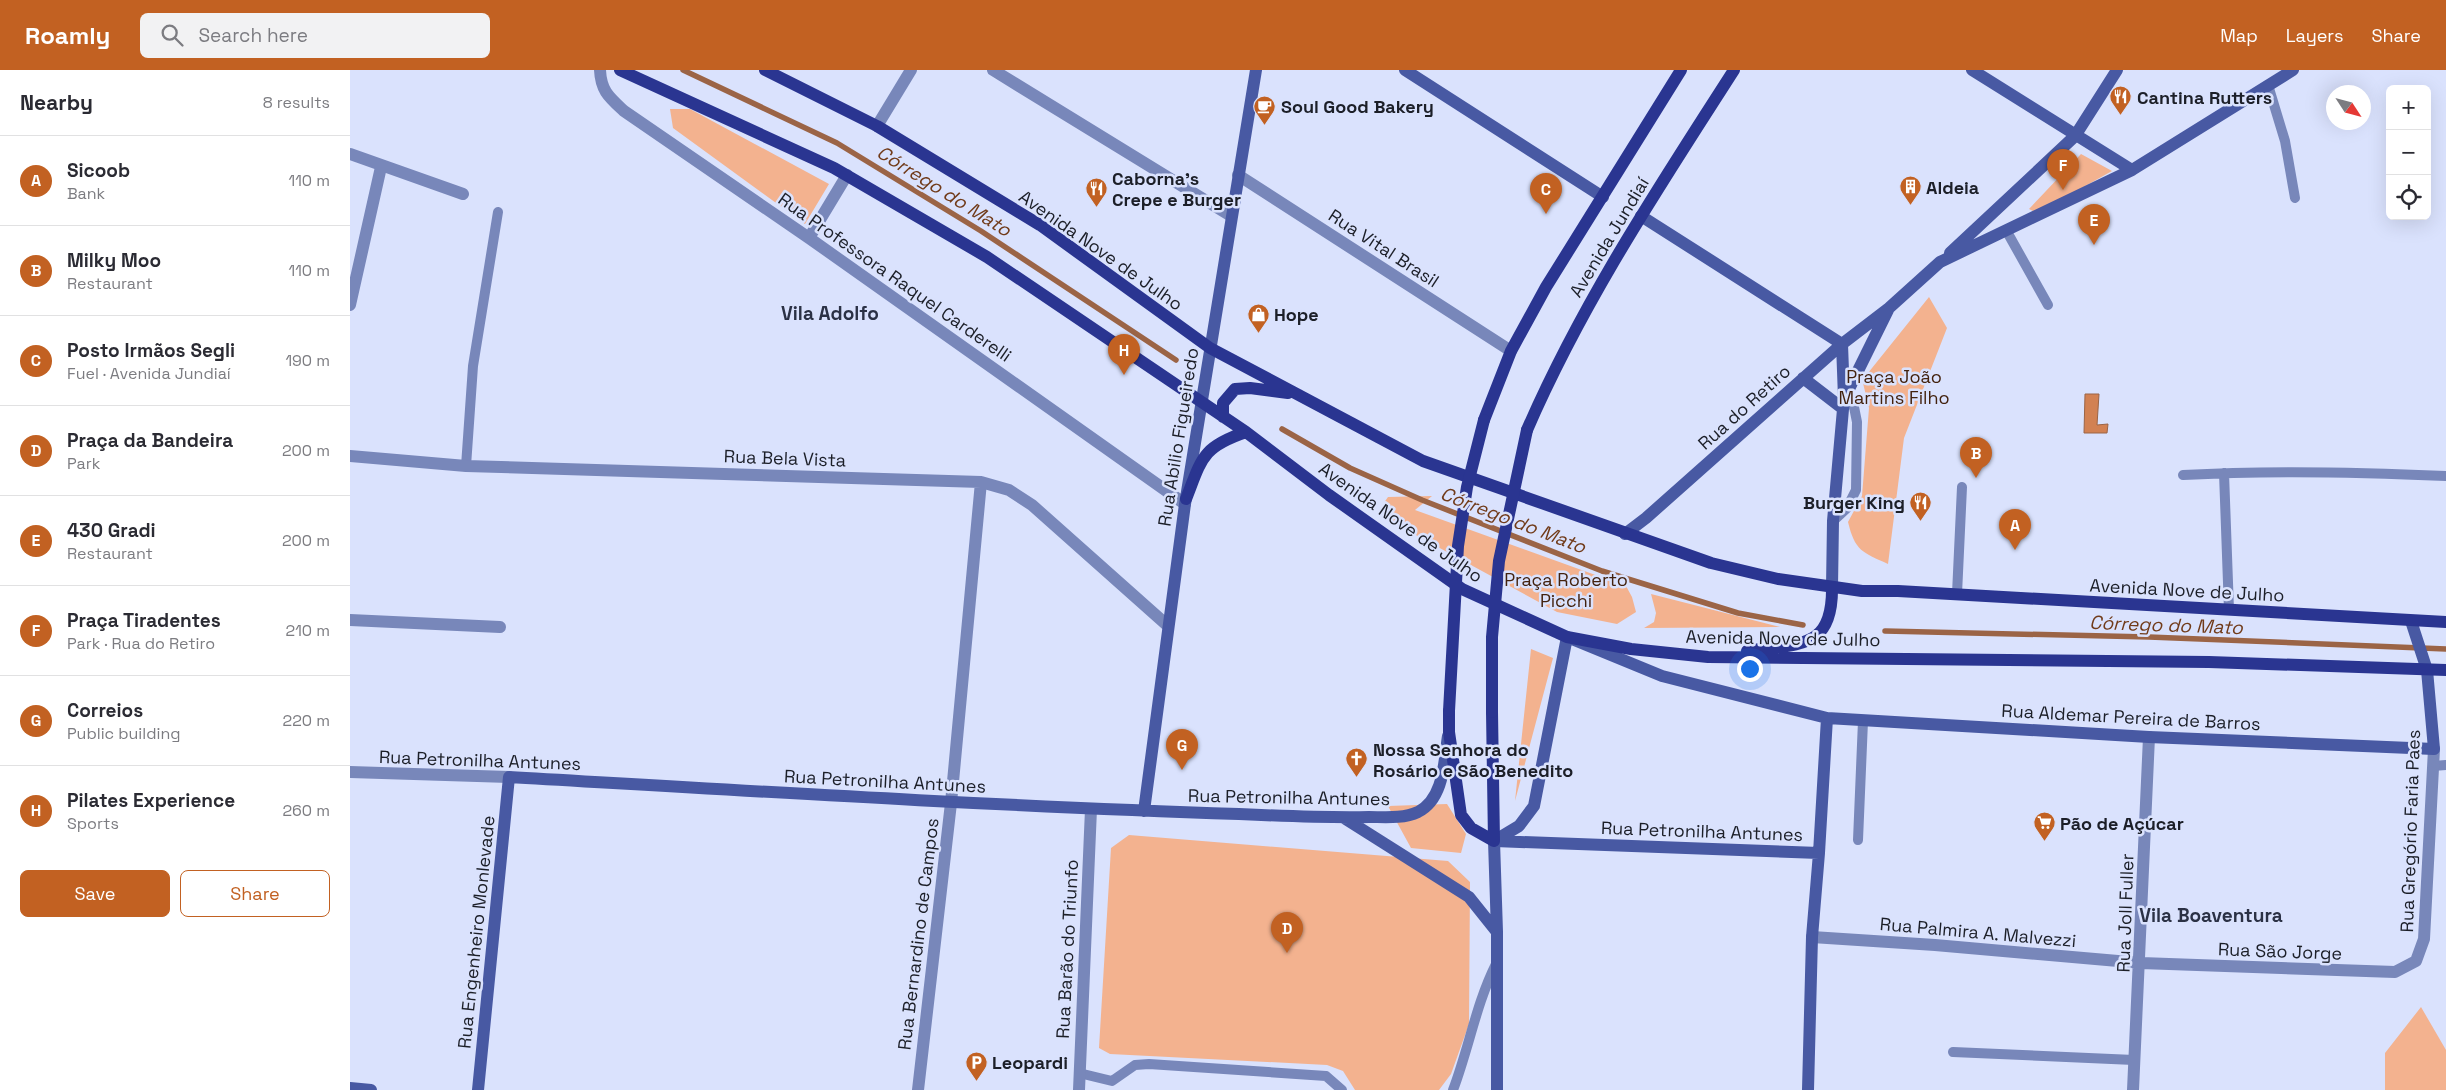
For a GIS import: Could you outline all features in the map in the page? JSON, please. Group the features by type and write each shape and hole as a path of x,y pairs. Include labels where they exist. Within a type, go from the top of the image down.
{"main road":[{"name":"Avenida Nove de Julho","path":"620,70 847,175 987,257 1200,403 1246,432 1337,501 1462,589 1566,637 1631,649 1708,657 2209,662 2446,670"},
{"name":"Avenida Nove de Julho","path":"764,70 877,126 1040,225 1210,348 1423,461 1711,563 1778,579 1862,591 1957,594 2446,622"},
{"name":"Avenida Jundiaí","path":"1494,841 1471,828 1461,815 1449,732 1458,546 1467,487 1484,420 1511,351 1546,287 1681,70"},
{"name":"Avenida Jundiaí","path":"1494,841 1492,637 1499,561 1527,430 1549,379 1585,309 1641,216 1734,70"},
{"path":"1223,418 1223,403 1234,390 1250,388 1295,394"},
{"path":"1186,501 1202,456 1221,440 1246,432"},
{"path":"1708,657 1808,642 1820,634 1829,621 1832,587"}],"street":[{"name":"Rua Professora Raquel Carderelli","path":"600,70 601,84 610,97 624,110 1186,501"},
{"path":"877,126 911,70"},
{"path":"993,70 1231,216"},
{"name":"Rua Abilio Figueiredo","path":"1144,811 1200,403 1256,70"},
{"path":"1405,70 1603,197"},
{"path":"1972,70 2132,170"},
{"path":"1940,262 2075,136 2117,70"},
{"name":"Rua do Retiro","path":"1625,534 1646,518 1842,344 1889,308 1940,262 2132,170 2293,70"},
{"path":"350,154 381,167 463,194"},
{"path":"350,305 381,167"},
{"name":"Rua Vital Brasil","path":"1238,174 1511,351"},
{"path":"809,238 847,175"},
{"path":"1641,216 1842,344 1843,403 1833,521 1832,587"},
{"name":"Rua do Retiro","path":"1843,403 1889,308"},
{"path":"1803,378 1843,403"},
{"name":"Rua Bela Vista","path":"350,456 466,466 981,482 1009,490 1032,505 1168,626"},
{"name":"Rua Bernardino de Campos","path":"918,1090 951,803 981,482"},
{"path":"350,620 500,627"},
{"name":"Rua Gregório Faria Paes","path":"2411,621 2426,668 2434,749 2440,765 2424,939 2416,961"},
{"path":"1497,1090 1498,962 1494,841 1519,826 1534,806 1566,637"},
{"name":"Rua Aldemar Pereira de Barros","path":"1566,637 1662,676 1827,718 2149,737 2434,749"},
{"path":"1808,1090 1812,937 1820,854 1827,718"},
{"name":"Rua Petronilha Antunes","path":"350,772 509,777 951,803 1091,809 1344,818 1402,817 1417,812 1428,804 1441,781 1449,732"},
{"name":"Rua Joll Fuller","path":"2133,1090 2141,963 2149,737"},
{"name":"Rua Engenheiro Monlevade","path":"478,1090 509,777"},
{"name":"Rua Barão do Triunfo","path":"1080,1090 1091,809"},
{"path":"1344,818 1469,896 1497,932"},
{"name":"Rua Petronilha Antunes","path":"1494,841 1820,854"},
{"name":"Rua Palmira A. Malvezzi","path":"1812,937 1935,945 2141,963"},
{"name":"Rua São Jorge","path":"2141,963 2395,972 2416,961"},
{"path":"350,1088 371,1090"}],"lane":[{"path":"2268,85 2285,141 2295,198"},
{"path":"466,466 472,366 498,212"},
{"path":"2006,230 2048,305"},
{"path":"1833,521 1847,508 1856,490 1857,422 1854,407 1843,403"},
{"path":"2183,475 2224,473 2446,476"},
{"path":"2224,473 2229,610"},
{"path":"1957,594 1962,487"},
{"path":"1858,840 1863,721"},
{"path":"1453,1090 1479,1003 1498,962"},
{"path":"1953,1052 2134,1060"},
{"path":"1080,1073 1112,1086 1135,1065 1149,1064 1326,1076 1342,1090"}],"green space":[{"path":"670,109 690,109 829,184 805,224 673,128"},
{"path":"2081,154 2112,171 2037,213 2029,209"},
{"name":"Praça João Martins Filho","path":"1929,297 1947,328 1904,438 1888,564 1866,553 1857,545 1848,522 1862,496 1869,408 1863,383 1868,373"},
{"name":"Praça Roberto Picchi","path":"1432,496 1415,510 1626,586 1632,597 1636,612 1617,624 1557,612 1381,516 1381,507 1388,497"},
{"path":"1651,594 1780,627 1644,628 1654,622 1656,613"},
{"path":"1531,649 1553,658 1515,801"},
{"path":"1447,804 1466,834 1461,853 1411,848 1388,806"},
{"path":"1129,835 1448,861 1470,882 1469,1024 1451,1074 1439,1090 1355,1090 1343,1071 1327,1065 1110,1054 1099,1048 1111,848"},
{"path":"2421,1007 2446,1050 2446,1090 2385,1090 2385,1053"}],"shaded area":[{"path":"2085,394 2099,394 2097,425 2108,424 2107,433 2084,433"}],"waterway":[{"name":"Córrego do Mato","path":"683,70 837,143 981,231 1176,360"},
{"name":"Córrego do Mato","path":"1282,429 1350,468 1422,500 1602,571 1738,613 1803,625"},
{"name":"Córrego do Mato","path":"1885,631 2149,637 2446,649"}],"place":[{"name":"Cantina Rutters","path":"2121,116"},
{"name":"Soul Good Bakery","path":"1265,125"},
{"name":"Praça Tiradentes","path":"2063,190"},
{"name":"Aldeia","path":"1910,206"},
{"name":"Caborna's Crepe e Burger","path":"1096,207"},
{"name":"Posto Irmãos Segli","path":"1546,214"},
{"name":"430 Gradi","path":"2094,245"},
{"name":"Hope","path":"1258,333"},
{"name":"Pilates Experience","path":"1124,375"},
{"name":"Milky Moo","path":"1976,478"},
{"name":"Burger King","path":"1921,521"},
{"name":"Sicoob","path":"2015,550"},
{"name":"Correios","path":"1182,770"},
{"name":"Nossa Senhora do Rosário e São Benedito","path":"1357,778"},
{"name":"Pão de Açúcar","path":"2044,842"},
{"name":"Praça da Bandeira","path":"1287,953"},
{"name":"Leopardi","path":"976,1081"}],"district":[{"name":"Vila Adolfo","path":"830,313"},
{"name":"Vila Boaventura","path":"2211,915"}]}
